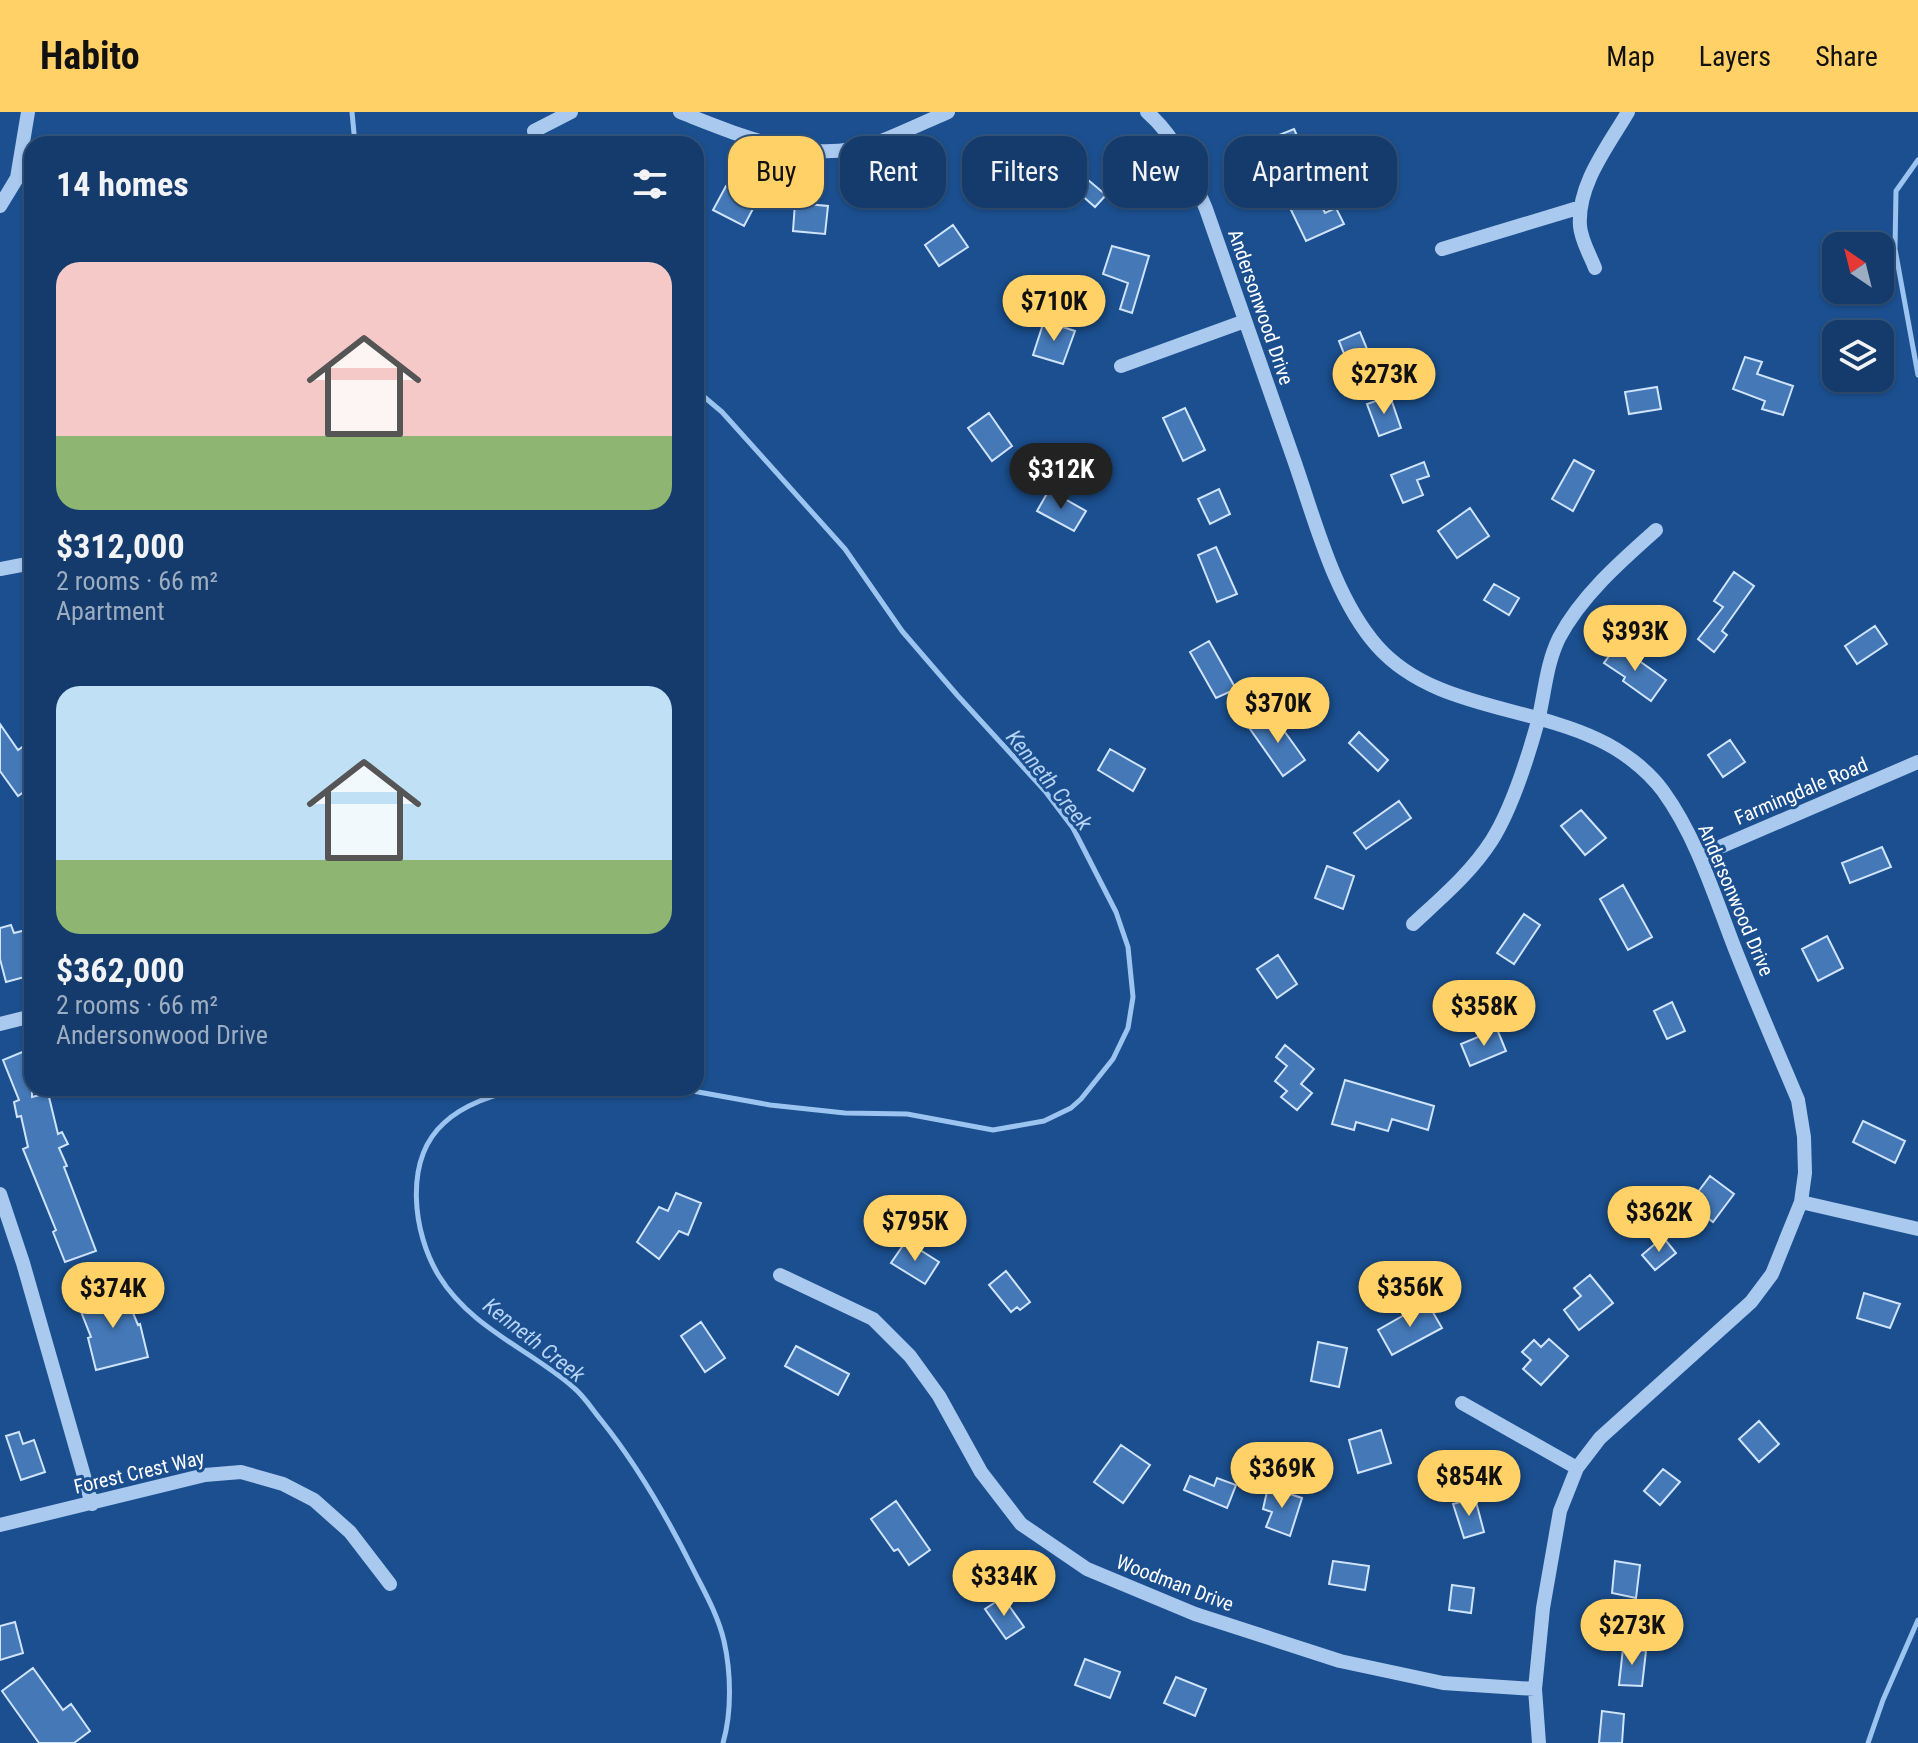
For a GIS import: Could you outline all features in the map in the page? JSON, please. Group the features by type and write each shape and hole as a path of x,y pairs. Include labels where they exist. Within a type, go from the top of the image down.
{"street":[{"path":"0,206 17,178 28,112"},
{"path":"534,131 571,112"},
{"path":"680,112 757,140 794,150 823,153 878,142 948,112"},
{"name":"Andersonwood Drive","path":"1147,112 1160,124 1189,167 1315,522 1342,589 1361,626 1384,653 1424,682 1473,701 1539,717 1597,739 1622,753 1648,774 1662,790 1699,856 1798,1100 1804,1137 1805,1173 1801,1202 1772,1274 1751,1302 1600,1438 1577,1468 1557,1524 1543,1608 1535,1689 1539,1743"},
{"path":"1595,268 1580,229 1581,207 1586,185 1628,112"},
{"path":"1442,249 1581,207"},
{"path":"1121,366 1245,321"},
{"path":"1413,924 1458,882 1492,839 1523,770 1539,717 1548,667 1559,638 1574,614 1609,574 1656,530"},
{"path":"0,569 24,564"},
{"name":"Farmingdale Road","path":"1699,856 1918,762"},
{"path":"0,1024 24,1018"},
{"path":"0,1194 23,1263 92,1504"},
{"path":"1801,1202 1918,1229"},
{"name":"Woodman Drive","path":"780,1275 873,1319 917,1366 939,1396 981,1472 1021,1524 1087,1569 1195,1614 1340,1661 1443,1683 1535,1689"},
{"path":"1462,1403 1577,1468"},
{"name":"Forest Crest Way","path":"0,1525 205,1475 241,1472 283,1484 314,1500 350,1532 390,1584"}],"building":[{"path":"1294,129 1297,136 1276,136"},
{"path":"1087,179 1103,192 1103,198 1095,207 1087,200"},
{"path":"726,186 728,208 753,208 744,226 713,210"},
{"path":"828,206 825,234 793,231 795,208"},
{"path":"1323,208 1325,213 1336,208 1344,224 1306,241 1291,210"},
{"path":"953,225 968,247 939,266 925,245"},
{"path":"1112,246 1149,256 1132,313 1120,309 1128,283 1103,274"},
{"path":"1044,321 1075,331 1063,364 1033,355"},
{"path":"1360,332 1374,366 1352,374 1339,341"},
{"path":"1745,357 1762,362 1757,374 1793,386 1783,415 1762,409 1765,401 1733,389"},
{"path":"1657,387 1661,409 1629,414 1625,392"},
{"path":"1390,396 1401,428 1379,436 1367,404"},
{"path":"1185,408 1205,450 1183,461 1163,418"},
{"path":"989,413 1012,446 992,461 968,428"},
{"path":"1574,460 1594,471 1573,511 1552,499"},
{"path":"1424,462 1429,476 1417,480 1423,495 1403,503 1391,475"},
{"path":"1219,489 1230,514 1210,524 1198,499"},
{"path":"1049,490 1086,511 1074,531 1037,511"},
{"path":"1470,508 1489,536 1457,558 1438,531"},
{"path":"1216,547 1237,594 1217,602 1198,555"},
{"path":"1734,572 1754,586 1722,631 1727,635 1714,652 1698,639 1723,607 1714,601"},
{"path":"1494,584 1519,598 1509,615 1484,600"},
{"path":"1875,626 1887,644 1857,664 1845,646"},
{"path":"1209,641 1236,689 1216,698 1190,652"},
{"path":"1617,645 1666,680 1651,701 1604,663"},
{"path":"1272,714 1305,760 1283,776 1250,729"},
{"path":"0,724 18,750 24,746 24,792 18,796 0,771"},
{"path":"1359,732 1388,760 1378,771 1349,743"},
{"path":"1730,740 1745,762 1723,777 1708,755"},
{"path":"1110,749 1145,769 1133,791 1098,770"},
{"path":"1399,801 1411,818 1366,849 1354,833"},
{"path":"1581,810 1606,838 1585,855 1561,826"},
{"path":"1882,847 1891,867 1850,883 1842,863"},
{"path":"1327,866 1354,876 1343,909 1315,898"},
{"path":"1623,885 1652,937 1628,950 1600,899"},
{"path":"1524,914 1540,925 1514,964 1497,953"},
{"path":"11,925 14,933 24,930 24,977 6,982 0,959 0,928"},
{"path":"1827,936 1843,968 1818,981 1802,949"},
{"path":"1278,955 1297,984 1277,998 1257,969"},
{"path":"1672,1002 1685,1031 1667,1039 1654,1011"},
{"path":"1497,1029 1506,1051 1470,1066 1461,1044"},
{"path":"1285,1045 1314,1069 1301,1084 1312,1093 1297,1110 1281,1097 1287,1091 1275,1081 1287,1066 1276,1057"},
{"path":"24,1051 24,1096 49,1096 58,1134 62,1132 68,1144 59,1148 67,1166 64,1167 96,1251 65,1262 53,1232 56,1230 23,1149 28,1147 21,1116 17,1117 14,1102 19,1100 3,1060"},
{"path":"1345,1080 1434,1106 1428,1130 1392,1119 1388,1131 1356,1122 1354,1130 1332,1124"},
{"path":"1863,1121 1905,1141 1895,1163 1853,1142"},
{"path":"1710,1176 1734,1194 1713,1222 1698,1211 1704,1203 1695,1196"},
{"path":"676,1193 701,1203 688,1235 679,1231 659,1259 637,1242 659,1207 668,1211"},
{"path":"1663,1237 1676,1253 1655,1270 1642,1255"},
{"path":"906,1241 939,1262 925,1284 891,1263"},
{"path":"1006,1271 1030,1302 1020,1310 1017,1307 1011,1312 989,1285"},
{"path":"1590,1275 1613,1303 1579,1330 1564,1310 1581,1296 1574,1288"},
{"path":"122,1286 140,1324 148,1357 96,1370 88,1338 91,1337 78,1304"},
{"path":"1864,1293 1900,1304 1890,1328 1857,1318"},
{"path":"1427,1302 1442,1328 1392,1355 1378,1330"},
{"path":"701,1322 725,1358 705,1372 681,1336"},
{"path":"1549,1339 1568,1356 1541,1385 1523,1369 1531,1360 1522,1352 1534,1340 1541,1347"},
{"path":"1318,1342 1347,1348 1339,1387 1311,1381"},
{"path":"796,1346 849,1374 838,1395 785,1366"},
{"path":"1759,1421 1779,1444 1759,1462 1739,1439"},
{"path":"1381,1430 1391,1463 1358,1473 1349,1440"},
{"path":"19,1432 23,1444 34,1440 45,1472 21,1480 6,1436"},
{"path":"1121,1445 1150,1465 1123,1503 1094,1482"},
{"path":"1663,1469 1680,1482 1660,1505 1644,1491"},
{"path":"1190,1476 1214,1486 1217,1478 1236,1485 1227,1508 1184,1490"},
{"path":"1268,1487 1302,1498 1290,1536 1266,1527 1272,1512 1263,1509"},
{"path":"1475,1498 1484,1532 1464,1538 1453,1504"},
{"path":"896,1501 930,1550 909,1565 898,1549 894,1551 871,1519"},
{"path":"1333,1561 1369,1566 1365,1590 1329,1584"},
{"path":"1615,1561 1640,1565 1636,1598 1612,1593"},
{"path":"1452,1585 1474,1588 1471,1613 1449,1610"},
{"path":"1003,1597 1024,1627 1006,1639 985,1609"},
{"path":"15,1622 23,1653 0,1660 0,1626"},
{"path":"1623,1648 1646,1651 1642,1686 1619,1685"},
{"path":"1085,1659 1120,1672 1110,1698 1075,1685"},
{"path":"33,1668 63,1710 71,1704 90,1731 74,1743 39,1743 2,1691"},
{"path":"1176,1677 1206,1689 1195,1716 1164,1703"},
{"path":"1602,1711 1624,1714 1622,1743 1599,1743"}],"waterway":[{"name":"Kenneth Creek","path":"352,112 354,136"},
{"path":"1918,160 1896,191 1895,249 1918,375"},
{"name":"Kenneth Creek","path":"704,397 722,412 845,549 902,631 1045,791 1073,828 1116,912 1128,947 1133,997 1128,1028 1113,1059 1071,1108 1044,1121 993,1130 907,1114 845,1113 770,1105 704,1093"},
{"name":"Kenneth Creek","path":"493,1096 461,1110 431,1138 422,1157 416,1198 423,1240 439,1276 452,1294 484,1324 577,1391 614,1437 651,1492 706,1595 721,1631 730,1692 723,1743"},
{"path":"1868,1743 1918,1620"}]}
